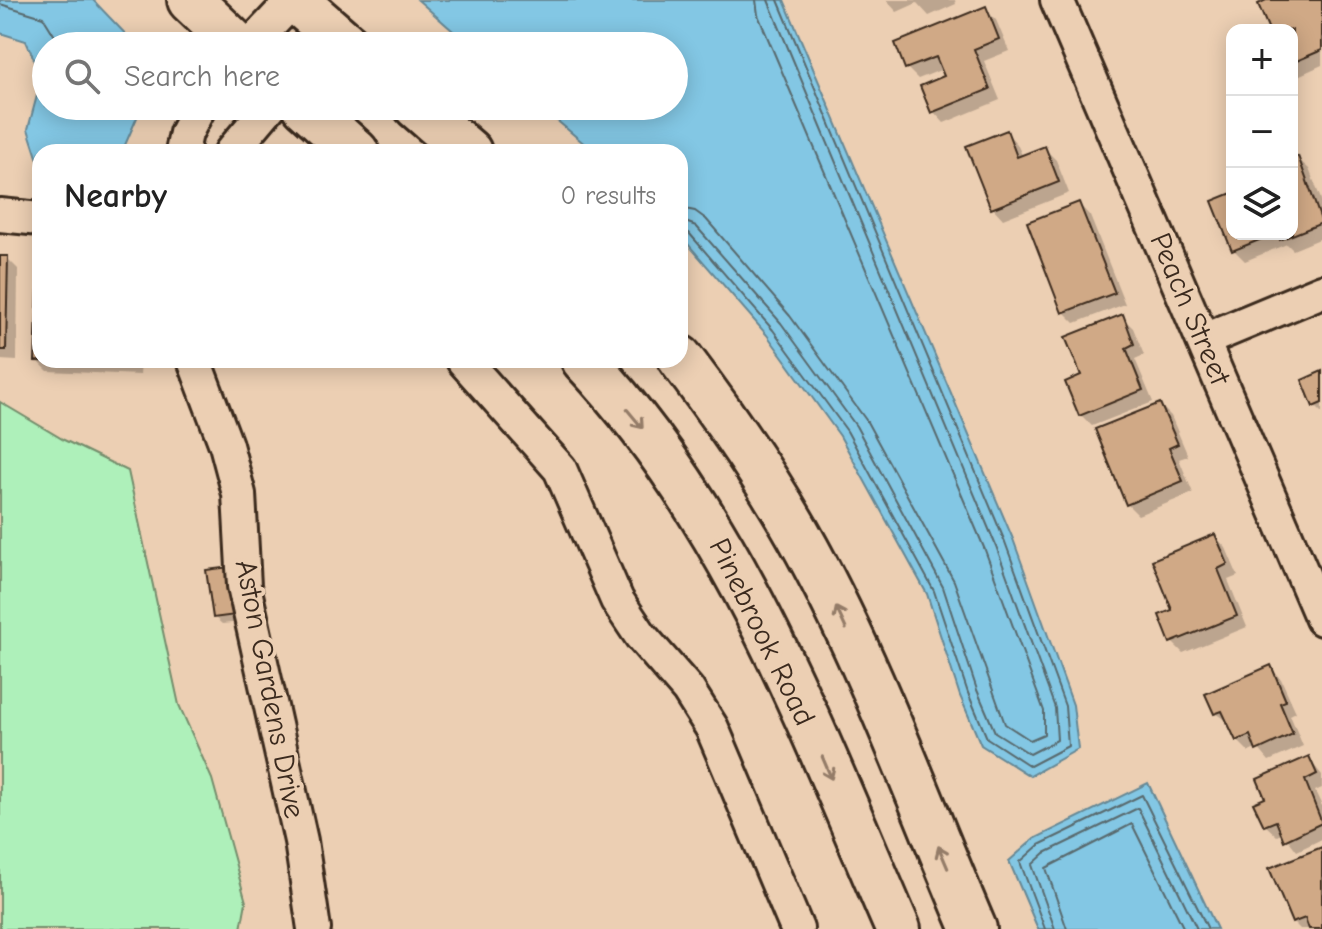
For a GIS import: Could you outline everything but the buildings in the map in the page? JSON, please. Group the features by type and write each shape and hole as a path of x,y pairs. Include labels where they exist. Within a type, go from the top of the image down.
{"street":[{"path":"190,0 223,32"},
{"path":"263,32 294,0 325,32"},
{"name":"Peach Street","path":"1068,3 1204,340 1322,619"},
{"path":"184,144 193,120"},
{"path":"238,144 258,120"},
{"path":"321,120 347,144"},
{"path":"432,120 460,144"},
{"path":"0,215 32,218"},
{"path":"1204,340 1322,291"},
{"name":"Aston Gardens Drive","path":"197,368 226,445 239,494 244,586 301,841 314,929"},
{"path":"470,368 560,469 617,600 641,636 688,690 712,728 797,929"},
{"name":"Pinebrook Road","path":"591,368 645,431 734,567 763,620 898,929"},
{"path":"687,368 761,470 809,553 849,636 974,929"}],"green space":[{"path":"0,402 64,440 128,471 179,705 212,779 246,902 241,929 0,929"}],"water":[{"path":"0,0 93,0 124,32 32,32 32,54 26,41 0,33"},
{"path":"418,0 784,0 1013,539 1073,705 1078,749 1030,776 981,745 960,696 927,594 840,436 767,335 688,244 688,144 585,144 556,120 688,120 688,32 454,32"},
{"path":"32,114 32,120 136,120 125,144 33,144 28,129"},
{"path":"1148,783 1217,929 1038,929 1009,861 1034,839"}]}
